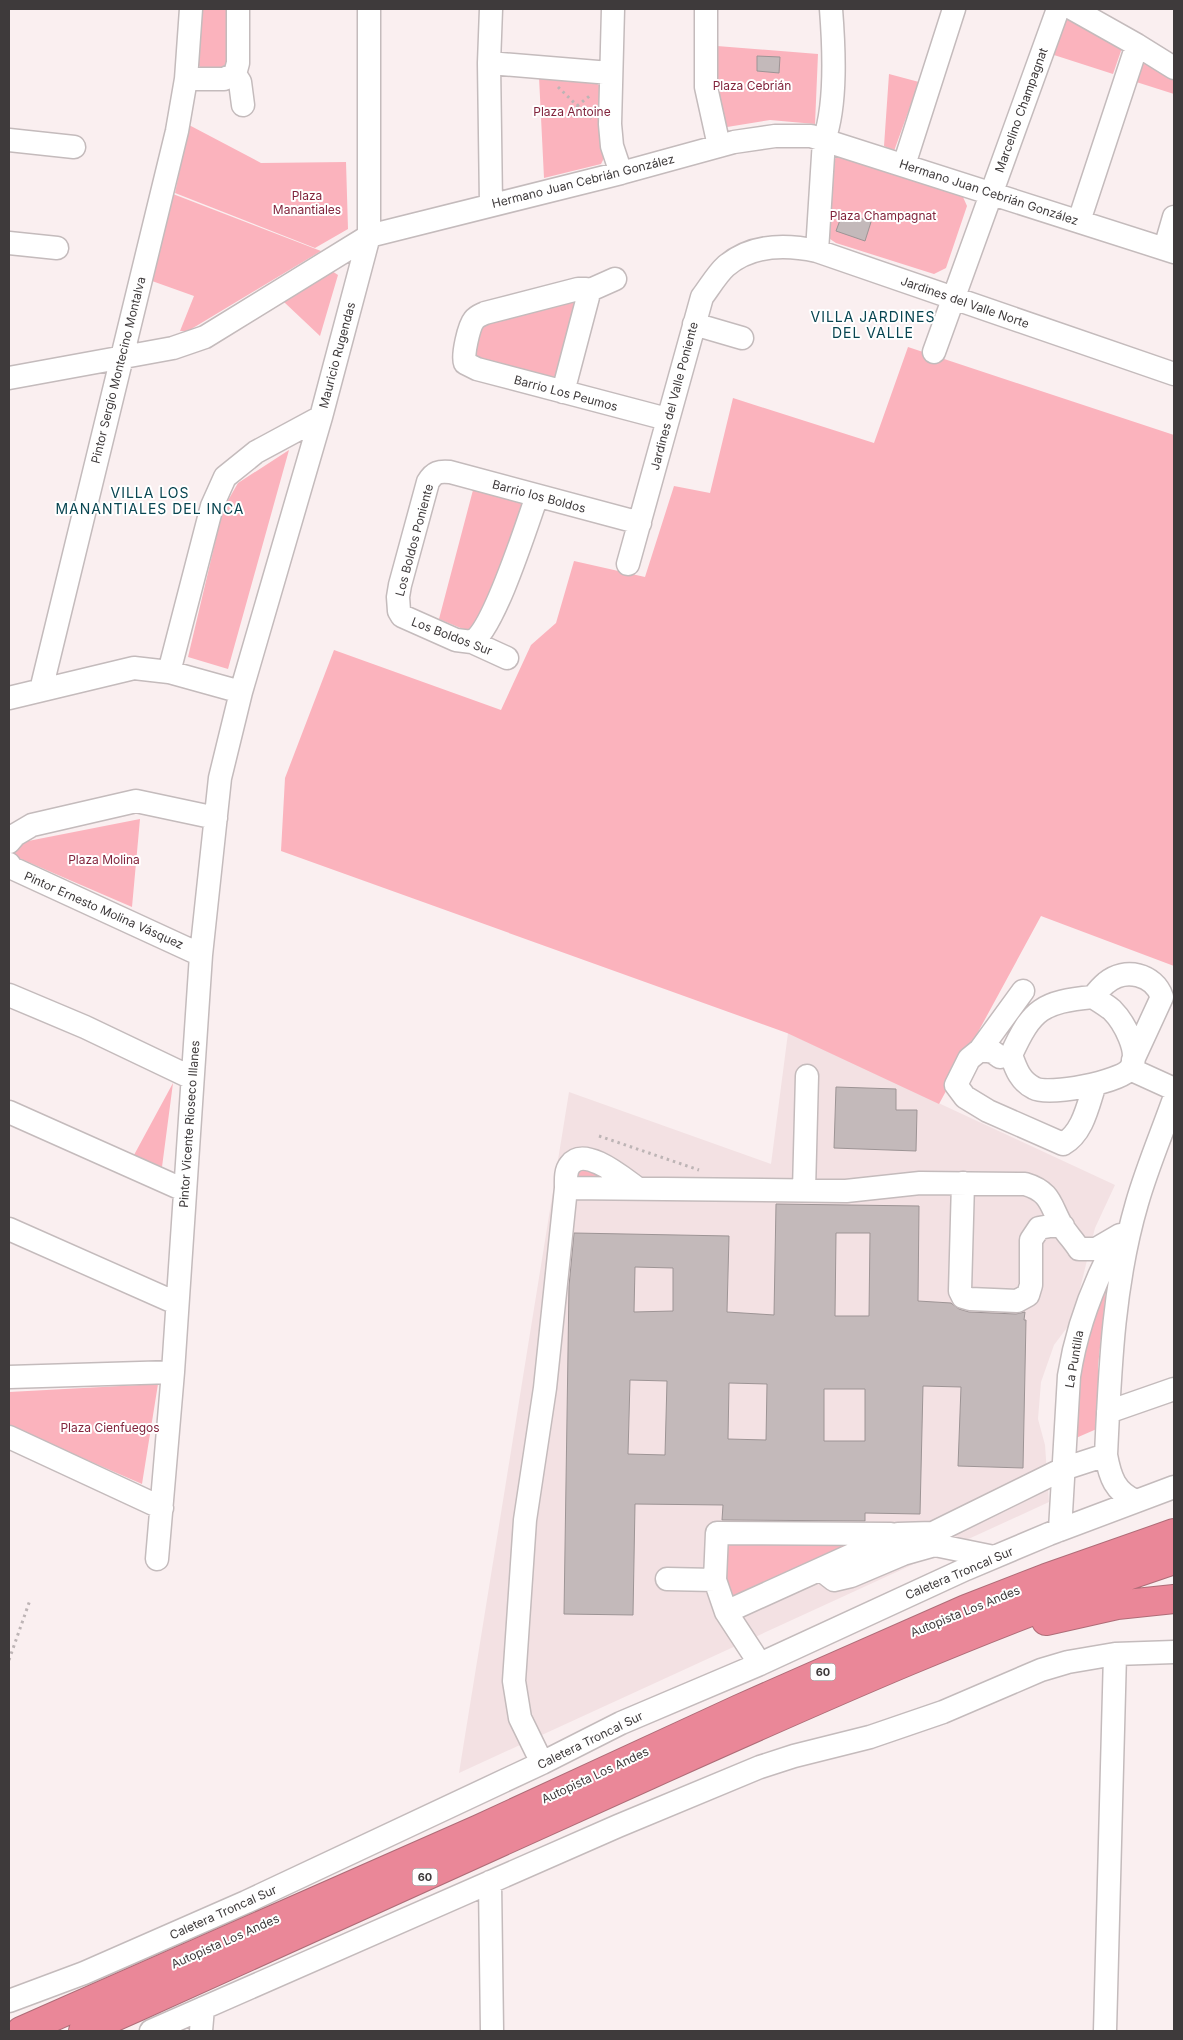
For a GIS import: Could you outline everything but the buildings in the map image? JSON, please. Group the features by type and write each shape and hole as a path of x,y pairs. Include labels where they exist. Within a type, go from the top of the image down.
{"highway":[{"name":"Autopista Los Andes","path":"21,2031 470,1833 739,1708 966,1609 1174,1533"},
{"name":"Autopista Los Andes","path":"82,2031 757,1726 928,1652 1082,1592 1174,1560"},
{"path":"928,1652 1056,1618 1117,1605 1174,1600"}],"street":[{"name":"Pintor Sergio Montecino Montalva","path":"41,690 177,130 186,78 191,9"},
{"path":"238,9 238,63 235,74 240,82 243,104"},
{"name":"Mauricio Rugendas","path":"241,692 321,417 369,236 369,9"},
{"path":"491,9 489,64 491,204"},
{"path":"613,9 610,130 612,146 621,173"},
{"path":"706,9 706,87 719,146"},
{"path":"817,252 824,140 830,125 832,106 833,25 830,9"},
{"path":"904,165 954,9"},
{"name":"Marcelino Champagnat","path":"934,352 1058,9"},
{"path":"1073,9 1174,68"},
{"path":"1079,221 1137,45"},
{"path":"489,64 610,73"},
{"path":"186,78 224,79 235,74"},
{"name":"Hermano Juan Cebrián González","path":"9,378 173,348 205,338 369,236 621,173 719,146 775,136 811,136 991,195 1169,250"},
{"path":"9,140 74,147"},
{"path":"1169,250 1174,217"},
{"path":"9,243 57,248"},
{"name":"Jardines del Valle Norte","path":"754,250 775,246 796,247 817,252 1174,374"},
{"name":"Jardines del Valle Poniente","path":"628,564 702,297 725,266 754,250"},
{"path":"563,392 588,292 615,279"},
{"name":"Barrio Los Peumos","path":"588,292 586,289 578,289 476,317 472,322 464,357 465,364 477,369 668,419"},
{"path":"694,324 742,338"},
{"path":"169,672 212,506 225,477 256,452 321,417"},
{"name":"Barrio los Boldos","path":"437,472 450,472 640,523"},
{"name":"Los Boldos Poniente","path":"399,611 398,597 400,585 428,482 437,472"},
{"path":"472,642 476,640 483,629 507,580 536,496"},
{"name":"Los Boldos Sur","path":"399,611 402,616 448,637 472,642 507,658"},
{"path":"9,698 134,668 169,672 241,692"},
{"name":"Pintor Vicente Rioseco Illanes","path":"157,1559 173,1372 176,1303 201,955 220,778 241,692"},
{"path":"9,842 15,834 32,825 136,801 216,818"},
{"name":"Pintor Ernesto Molina Vásquez","path":"9,864 12,868 201,955"},
{"path":"1092,997 1108,981 1127,973 1144,977 1159,987 1162,996 1132,1065 1123,1074 1095,1084 1066,1090 1035,1089 1018,1076 1012,1055 1023,1030 1040,1009 1068,999 1092,997 1112,1010 1125,1028 1133,1045 1132,1065"},
{"path":"1023,991 980,1050 969,1059 956,1085 965,1097 988,1111 1063,1144 1072,1139 1080,1127 1095,1084"},
{"path":"9,995 192,1078"},
{"path":"980,1050 992,1052 1000,1056 1012,1055"},
{"path":"1132,1065 1174,1088"},
{"path":"804,1190 807,1076"},
{"name":"La Puntilla","path":"1136,1501 1127,1497 1114,1484 1106,1455 1115,1316 1124,1259 1137,1202 1174,1099"},
{"path":"9,1112 184,1190"},
{"path":"542,1763 520,1718 514,1681 525,1520 545,1388 567,1170 576,1159 588,1158 637,1188"},
{"path":"566,1188 846,1191 920,1183 967,1190 1025,1184 1036,1187 1049,1197 1062,1226 1079,1249 1092,1287"},
{"path":"967,1190 960,1291 963,1297 1017,1301 1028,1296 1031,1285 1031,1240 1039,1228 1062,1226"},
{"name":"La Puntilla","path":"1060,1530 1069,1376 1078,1331 1092,1287 1137,1202"},
{"path":"9,1229 176,1303"},
{"path":"1079,1249 1096,1249 1120,1235"},
{"path":"9,1377 173,1372"},
{"path":"1108,1412 1174,1389"},
{"path":"9,1437 162,1508"},
{"path":"760,1664 726,1612 715,1580 717,1533 898,1534 933,1532 1063,1469 1106,1455"},
{"name":"Caletera Troncal Sur","path":"9,2001 84,1973 246,1902 542,1763 621,1723 760,1664 884,1605 1060,1530 1174,1487"},
{"path":"726,1612 898,1534"},
{"path":"825,1573 834,1580 851,1576 903,1554 935,1545 994,1557"},
{"path":"667,1579 715,1580"},
{"path":"151,2031 618,1826 760,1767 794,1756 870,1737 943,1712 1041,1670 1068,1662 1115,1654 1174,1652"},
{"path":"1105,2031 1115,1654"},
{"path":"490,1882 492,2031"},
{"path":"201,2031 203,2008"}],"path":[{"path":"538,67 600,128 610,130"},
{"path":"599,1136 705,1172 706,1188"},
{"path":"9,1660 30,1600"}],"shaded area":[{"path":"788,1033 1115,1185 1095,1228 1072,1321 1054,1345 1041,1382 1038,1419 1045,1445 1049,1502 459,1773 569,1092 771,1164"}],"green space":[{"path":"200,9 227,9 228,63 225,68 201,68 196,62"},
{"path":"1064,12 1122,48 1113,74 1054,55"},
{"name":"Plaza Cebrián","path":"717,46 818,54 815,124 770,120 721,128 715,90"},
{"path":"1138,52 1174,74 1174,94 1130,80"},
{"path":"889,74 919,82 894,151 884,146"},
{"name":"Plaza Antoine","path":"539,77 593,82 601,86 604,158 601,164 544,178"},
{"name":"Plaza Manantiales","path":"189,125 261,163 346,162 348,229 315,248 175,193"},
{"name":"Plaza Champagnat","path":"837,156 963,197 967,206 946,268 934,274 836,243 827,237 830,166"},
{"path":"173,194 321,251 188,331 180,331 194,296 152,281"},
{"path":"332,271 338,275 320,336 284,302"},
{"path":"579,297 555,378 470,355 479,321"},
{"path":"908,347 1174,435 1174,966 1041,916 939,1104 787,1033 281,851 285,778 334,650 501,710 531,645 556,623 574,561 645,577 674,486 710,493 733,398 874,443"},
{"path":"289,450 228,669 188,657 223,509 238,483"},
{"path":"473,490 523,504 502,575 470,632 439,619"},
{"name":"Plaza Molina","path":"140,819 132,907 14,856 18,843"},
{"path":"173,1083 162,1167 134,1155"},
{"path":"575,1167 618,1179 576,1181"},
{"path":"1106,1291 1098,1366 1099,1428 1069,1441 1075,1383 1100,1303"},
{"name":"Plaza Cienfuegos","path":"158,1384 142,1484 9,1426 9,1392"},
{"path":"732,1542 846,1542 846,1550 736,1597 726,1591 725,1552"}],"district":[{"name":"VILLA JARDINES DEL VALLE","path":"873,324"},
{"name":"VILLA LOS MANANTIALES DEL INCA","path":"150,500"}]}
